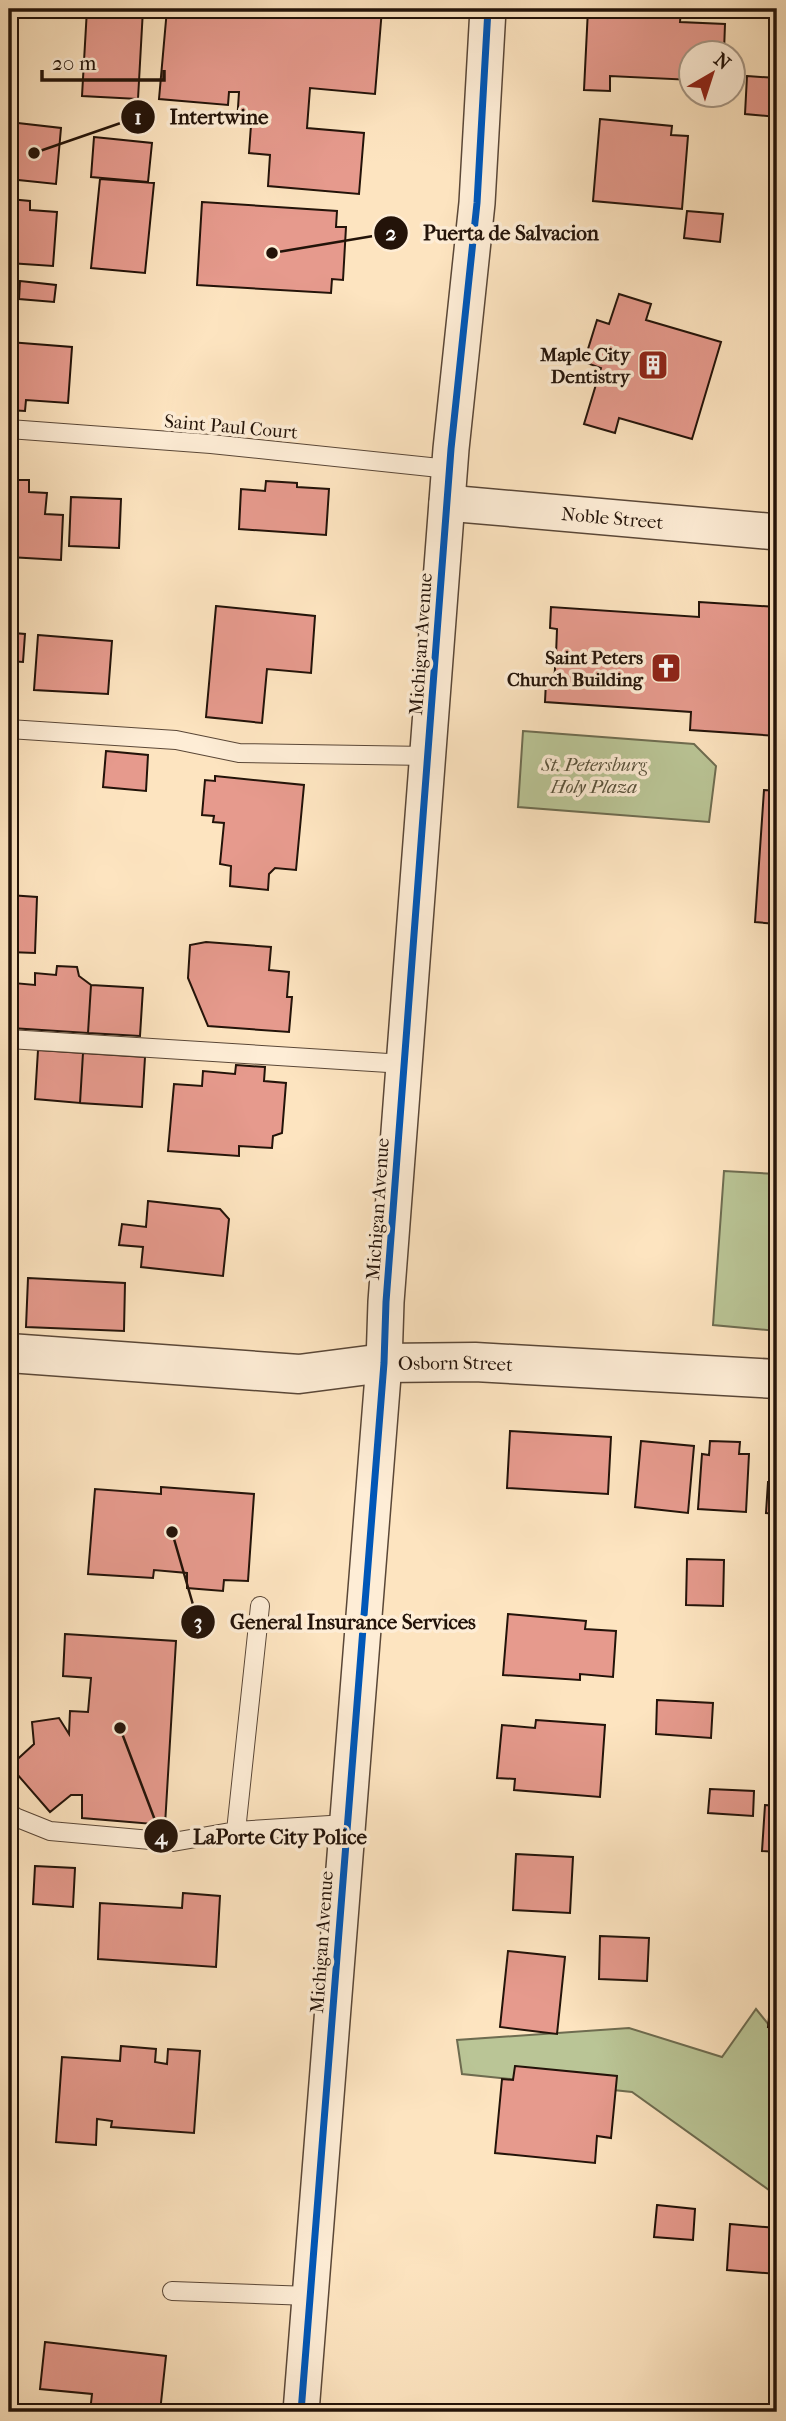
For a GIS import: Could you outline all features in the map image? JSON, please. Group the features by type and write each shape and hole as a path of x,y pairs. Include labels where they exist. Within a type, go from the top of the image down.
{"street":[{"name":"Michigan Avenue","path":"302,2412 384,1363 386,1302 448,486 477,203 488,9"},
{"name":"Noble Street","path":"448,486 777,532"},
{"name":"Osborn Street","path":"9,1353 299,1374 384,1363 488,1363 777,1379"}],"lane":[{"name":"Saint Paul Court","path":"9,429 211,444 448,486"},
{"path":"9,729 176,740 239,753 428,756"},
{"path":"9,1039 404,1064"},
{"path":"236,1831 260,1605"},
{"path":"9,1812 15,1817 50,1830 173,1842 236,1831 346,1824"},
{"path":"172,2291 310,2296"}],"green space":[{"name":"St. Petersburg Holy Plaza","path":"523,731 694,744 716,766 709,822 518,807"},
{"path":"724,1171 777,1174 777,1331 713,1325"},
{"path":"756,2009 777,2035 777,2186 769,2190 632,2092 462,2074 457,2040 629,2028 722,2057"}],"building":[{"path":"87,9 143,9 138,99 82,96"},
{"path":"167,9 382,9 375,94 310,88 307,128 364,133 359,194 268,186 270,155 249,153 251,125 237,123 239,92 229,92 228,105 159,99"},
{"path":"588,9 681,10 680,22 725,24 724,38 678,38 678,79 610,76 610,91 584,90"},
{"path":"748,76 777,78 777,117 745,114 745,108 748,108"},
{"path":"600,119 672,126 671,135 688,136 682,209 593,201"},
{"path":"9,122 61,128 56,184 9,179"},
{"path":"94,137 152,143 148,182 91,177"},
{"path":"100,179 154,183 145,273 91,268"},
{"path":"9,199 30,201 30,210 57,212 53,266 9,263"},
{"path":"202,202 337,211 336,227 346,227 343,280 332,279 331,293 197,285"},
{"path":"687,211 723,214 720,242 684,238"},
{"path":"20,281 56,285 54,302 19,299"},
{"name":"Maple City Dentistry","path":"619,294 651,304 646,320 721,342 692,439 619,418 615,433 584,424 601,368 584,362 597,320 609,324"},
{"path":"9,342 72,347 68,403 26,400 25,411 9,410"},
{"path":"9,465 14,466 14,480 29,480 29,492 47,493 45,514 63,515 61,560 9,557"},
{"path":"266,481 329,489 326,535 239,529 241,489 265,491"},
{"path":"71,497 121,499 119,548 69,546"},
{"name":"Saint Peters Church Building","path":"699,602 777,607 777,736 690,730 691,712 545,702 546,681 554,682 556,655 557,629 550,628 551,607 699,617"},
{"path":"216,606 315,616 311,673 267,669 262,723 206,717"},
{"path":"9,624 15,624 14,633 25,634 23,662 9,661"},
{"path":"38,635 112,641 108,694 34,690"},
{"path":"106,751 148,755 146,791 103,787"},
{"path":"215,776 304,785 296,870 275,868 269,874 268,890 230,886 231,866 220,864 224,823 213,822 214,816 202,815 205,780 215,781"},
{"path":"764,790 777,791 777,980 772,979 776,924 755,922"},
{"path":"9,895 37,897 35,953 9,952"},
{"path":"206,942 271,947 269,970 289,972 287,997 292,997 289,1032 208,1026 188,978 190,945"},
{"path":"57,966 77,967 79,976 91,985 88,1033 11,1028 14,983 35,985 35,973 56,975"},
{"path":"91,985 143,988 140,1036 88,1033"},
{"path":"38,1050 83,1053 80,1103 35,1099"},
{"path":"83,1053 145,1057 142,1107 80,1103"},
{"path":"236,1065 265,1067 264,1081 286,1083 282,1133 273,1136 272,1148 239,1146 239,1156 168,1151 174,1084 202,1086 203,1071 235,1074"},
{"path":"148,1201 220,1209 229,1219 223,1276 141,1267 143,1247 119,1245 122,1224 146,1227"},
{"path":"9,1208 17,1208 14,1242 9,1242"},
{"path":"28,1278 125,1283 124,1331 26,1327"},
{"path":"510,1431 611,1437 608,1494 507,1488"},
{"path":"641,1441 694,1446 688,1513 635,1507"},
{"path":"710,1441 740,1442 739,1454 749,1454 746,1512 698,1509 702,1454 709,1455"},
{"path":"768,1482 777,1483 777,1514 766,1513"},
{"path":"161,1487 254,1494 248,1581 224,1580 223,1591 187,1588 187,1573 154,1570 153,1578 88,1574 95,1489 161,1494"},
{"path":"687,1559 724,1560 723,1606 686,1605"},
{"path":"508,1614 586,1621 585,1629 616,1631 613,1677 580,1674 580,1680 503,1675"},
{"path":"65,1634 176,1641 165,1825 82,1818 82,1795 71,1795 50,1812 10,1766 34,1744 32,1722 59,1718 69,1734 70,1711 88,1712 91,1678 63,1676"},
{"path":"657,1700 713,1703 711,1738 656,1734"},
{"path":"536,1720 605,1725 600,1797 514,1790 515,1779 497,1778 502,1725 535,1728"},
{"path":"775,1735 777,1736 777,1785 771,1784"},
{"path":"710,1789 754,1791 753,1816 708,1813"},
{"path":"765,1805 777,1806 777,1852 762,1851"},
{"path":"516,1854 573,1857 570,1913 513,1910"},
{"path":"35,1866 75,1868 73,1907 33,1904"},
{"path":"183,1893 220,1896 216,1967 98,1959 100,1903 182,1908"},
{"path":"600,1936 649,1938 647,1981 599,1979"},
{"path":"777,1940 777,2028 768,2027"},
{"path":"508,1951 565,1957 557,2034 500,2027"},
{"path":"121,2046 156,2049 155,2062 167,2064 168,2049 200,2051 194,2133 111,2127 112,2121 97,2119 96,2145 56,2142 62,2057 120,2061"},
{"path":"515,2066 617,2076 611,2138 597,2136 595,2163 495,2153 502,2079 513,2080"},
{"path":"657,2205 695,2209 693,2240 654,2237"},
{"path":"730,2224 777,2228 777,2274 727,2270"},
{"path":"45,2342 166,2356 160,2412 90,2412 92,2394 40,2389"}],"cycle path":[{"path":"301,2412 384,1363 386,1302 451,449 477,203 488,9"}],"place":[{"name":"Intertwine","path":"34,153"},
{"name":"Puerta de Salvacion","path":"272,253"},
{"name":"Maple City Dentistry","path":"653,365"},
{"name":"Saint Peters Church Building","path":"666,668"},
{"name":"General Insurance Services","path":"172,1532"},
{"name":"LaPorte City Police","path":"120,1728"}]}
